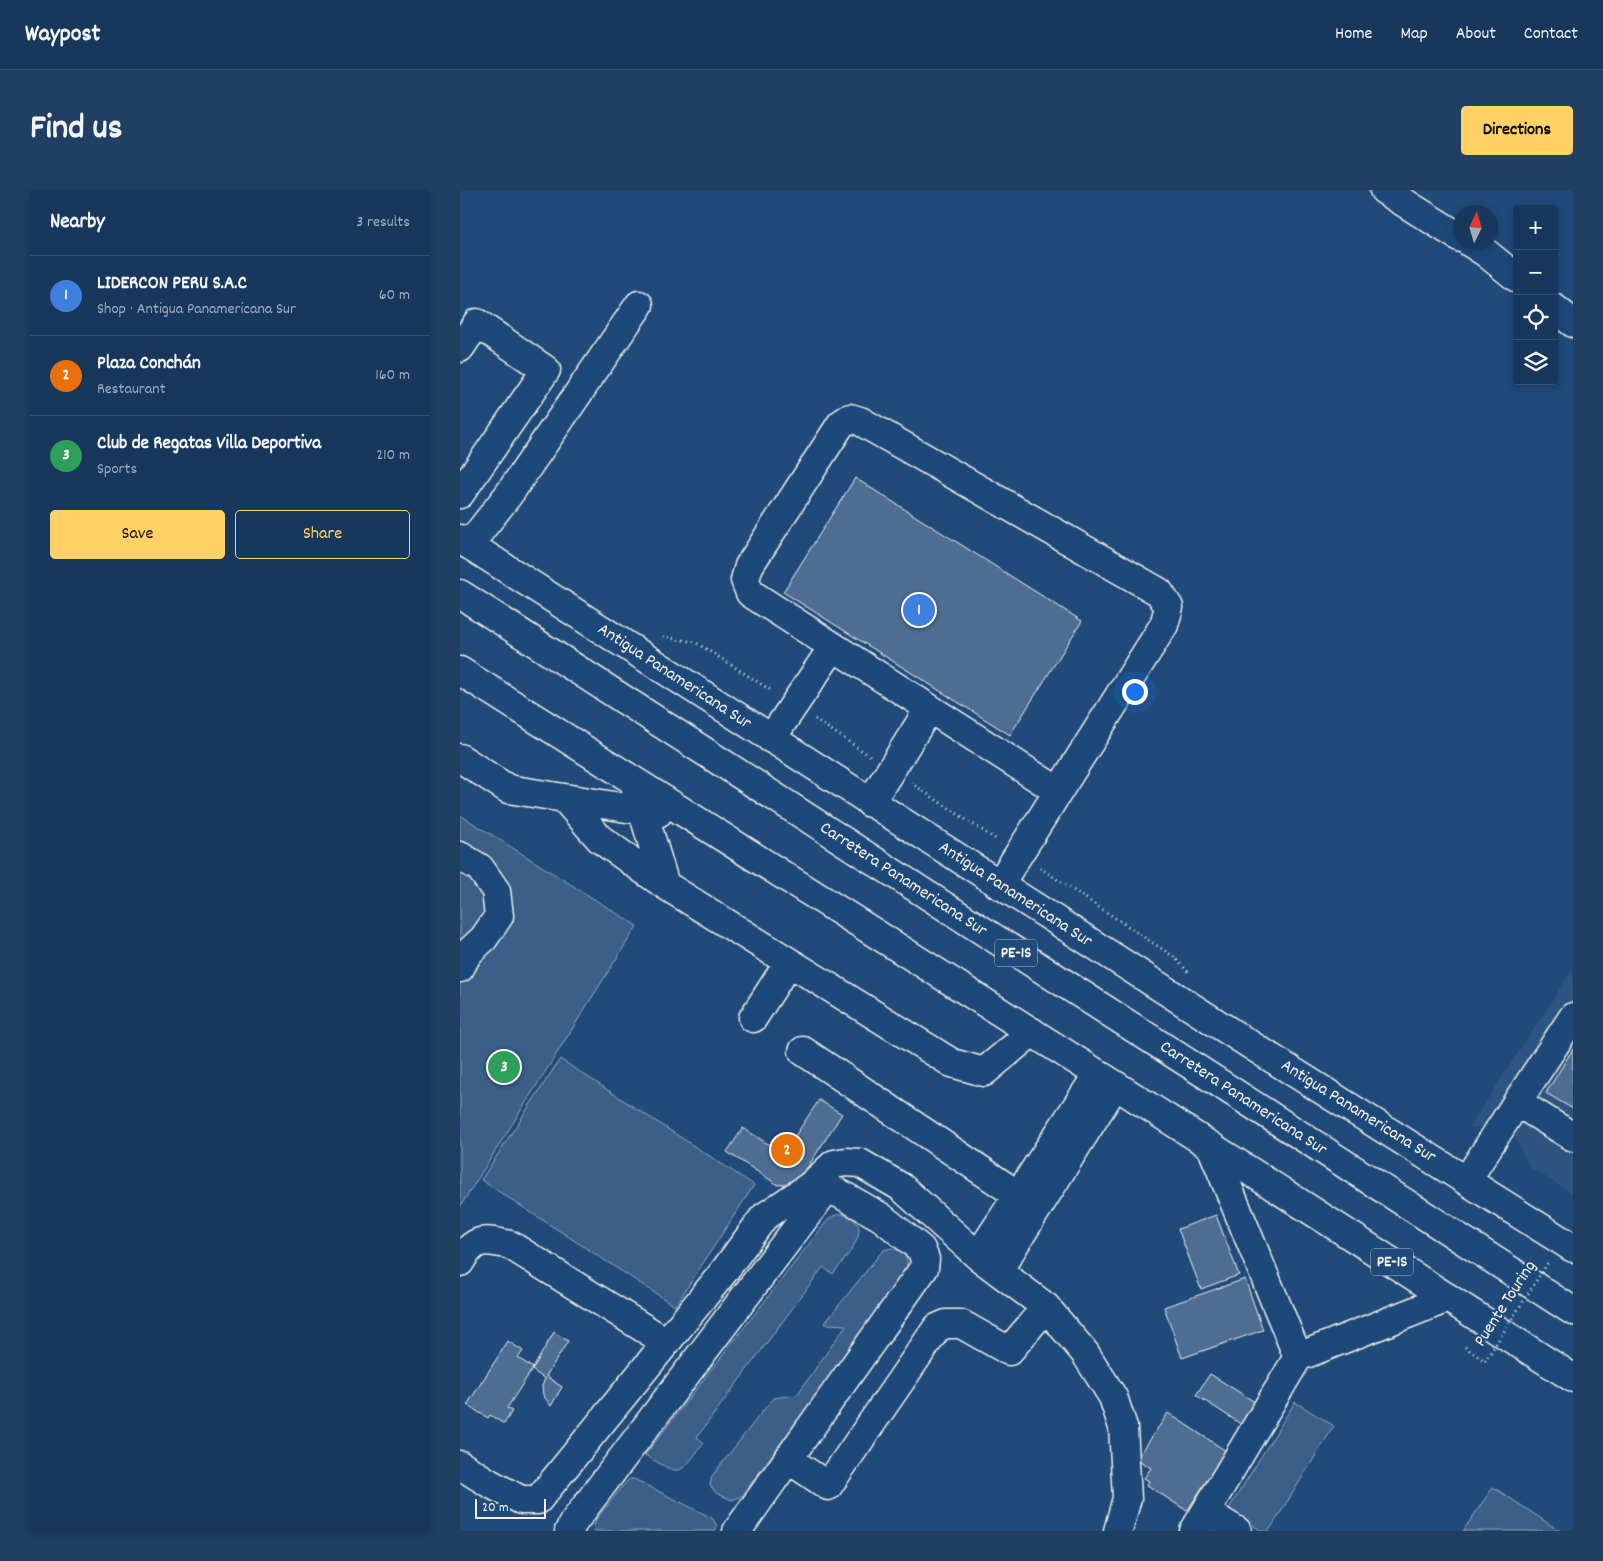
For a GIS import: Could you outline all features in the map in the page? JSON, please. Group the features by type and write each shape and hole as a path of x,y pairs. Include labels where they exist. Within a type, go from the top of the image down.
{"main road":[{"path":"1384,190 1453,234"},
{"path":"1481,250 1513,275"},
{"path":"465,542 509,494 639,305"},
{"path":"1558,311 1573,323"},
{"path":"460,348 477,323 546,370 460,494"},
{"path":"999,885 1164,625 1169,607 1159,592 860,420 850,418 841,424 754,557 745,580 750,592 1058,791"},
{"name":"Antigua Panamericana Sur","path":"465,542 999,885 1573,1248"},
{"name":"Carretera Panamericana Sur","path":"460,594 1573,1311"},
{"path":"771,739 833,647"},
{"name":"PE-1S","path":"460,671 1106,1079 1573,1378"},
{"path":"870,802 930,709"},
{"path":"460,758 508,789 692,818"},
{"path":"634,782 665,885"},
{"path":"564,798 600,839 665,885 952,1063 984,1072 1032,1032"},
{"path":"460,856 480,868 496,891 499,916 484,938 468,953 460,968"},
{"path":"753,1018 789,962"},
{"path":"1467,1180 1573,1017"},
{"path":"803,1051 1018,1195"},
{"path":"988,1263 1018,1195 1106,1079"},
{"path":"988,1263 1106,1079"},
{"path":"1517,1102 1573,1137"},
{"path":"1211,1146 1298,1356"},
{"path":"460,1465 521,1500 538,1500 722,1274 764,1217 810,1186 834,1164 846,1162 860,1163 901,1188 988,1263 1046,1307 1085,1353 1113,1397 1123,1427 1127,1498 1118,1531"},
{"path":"881,1217 901,1188"},
{"path":"569,1531 822,1195 829,1191 837,1192 881,1217 921,1249 925,1259 924,1268 737,1531"},
{"path":"460,1262 470,1246 488,1240 510,1244 666,1342"},
{"path":"1237,1531 1200,1521 1298,1356 1448,1298"},
{"path":"788,1459 828,1486 938,1328 946,1324 961,1324 1008,1351 1046,1307"}],"path":[{"path":"658,636 694,642 794,705 1174,957 1192,978"},
{"name":"Puente Touring","path":"1465,1347 1485,1361 1549,1261"}],"shaded area":[{"path":"460,815 637,926 460,1207"},
{"path":"1573,968 1573,1194 1529,1167 1515,1138 1493,1124 1468,1129"},
{"path":"560,1059 754,1185 675,1306 481,1180"},
{"path":"841,1214 852,1218 858,1224 859,1232 851,1250 833,1274 823,1267 697,1437 704,1443 689,1462 679,1470 673,1470 645,1455 827,1221 833,1216"},
{"path":"891,1248 903,1253 905,1256 907,1262 906,1271 742,1496 732,1500 716,1493 710,1485 712,1476 773,1398 797,1395 846,1325 824,1324 879,1255 884,1250"},
{"path":"1295,1402 1334,1426 1269,1531 1262,1531 1228,1510"},
{"path":"630,1479 634,1479 712,1518 717,1526 715,1531 593,1531 595,1521"},
{"path":"1493,1487 1560,1531 1463,1531"}],"building":[{"path":"855,478 1082,621 1010,735 783,592"},
{"path":"1573,1049 1573,1109 1546,1093"},
{"path":"819,1100 842,1114 798,1182 778,1185 727,1152 743,1128 768,1144 789,1145"},
{"path":"1216,1215 1239,1275 1201,1289 1178,1229"},
{"path":"1245,1279 1263,1330 1182,1358 1164,1307"},
{"path":"554,1332 568,1341 546,1376 562,1387 551,1406 543,1395 542,1386 545,1379 532,1370"},
{"path":"508,1341 523,1351 518,1358 533,1368 507,1408 512,1411 504,1424 490,1415 488,1418 467,1405"},
{"path":"1210,1374 1258,1404 1244,1426 1196,1395"},
{"path":"1168,1413 1226,1451 1187,1511 1147,1485 1149,1481 1144,1478 1151,1468 1137,1459"}],"place":[{"name":"LIDERCON PERU S.A.C","path":"919,610"},
{"name":"Club de Regatas Villa Deportiva","path":"504,1067"},
{"name":"Plaza Conchán","path":"787,1150"}]}
